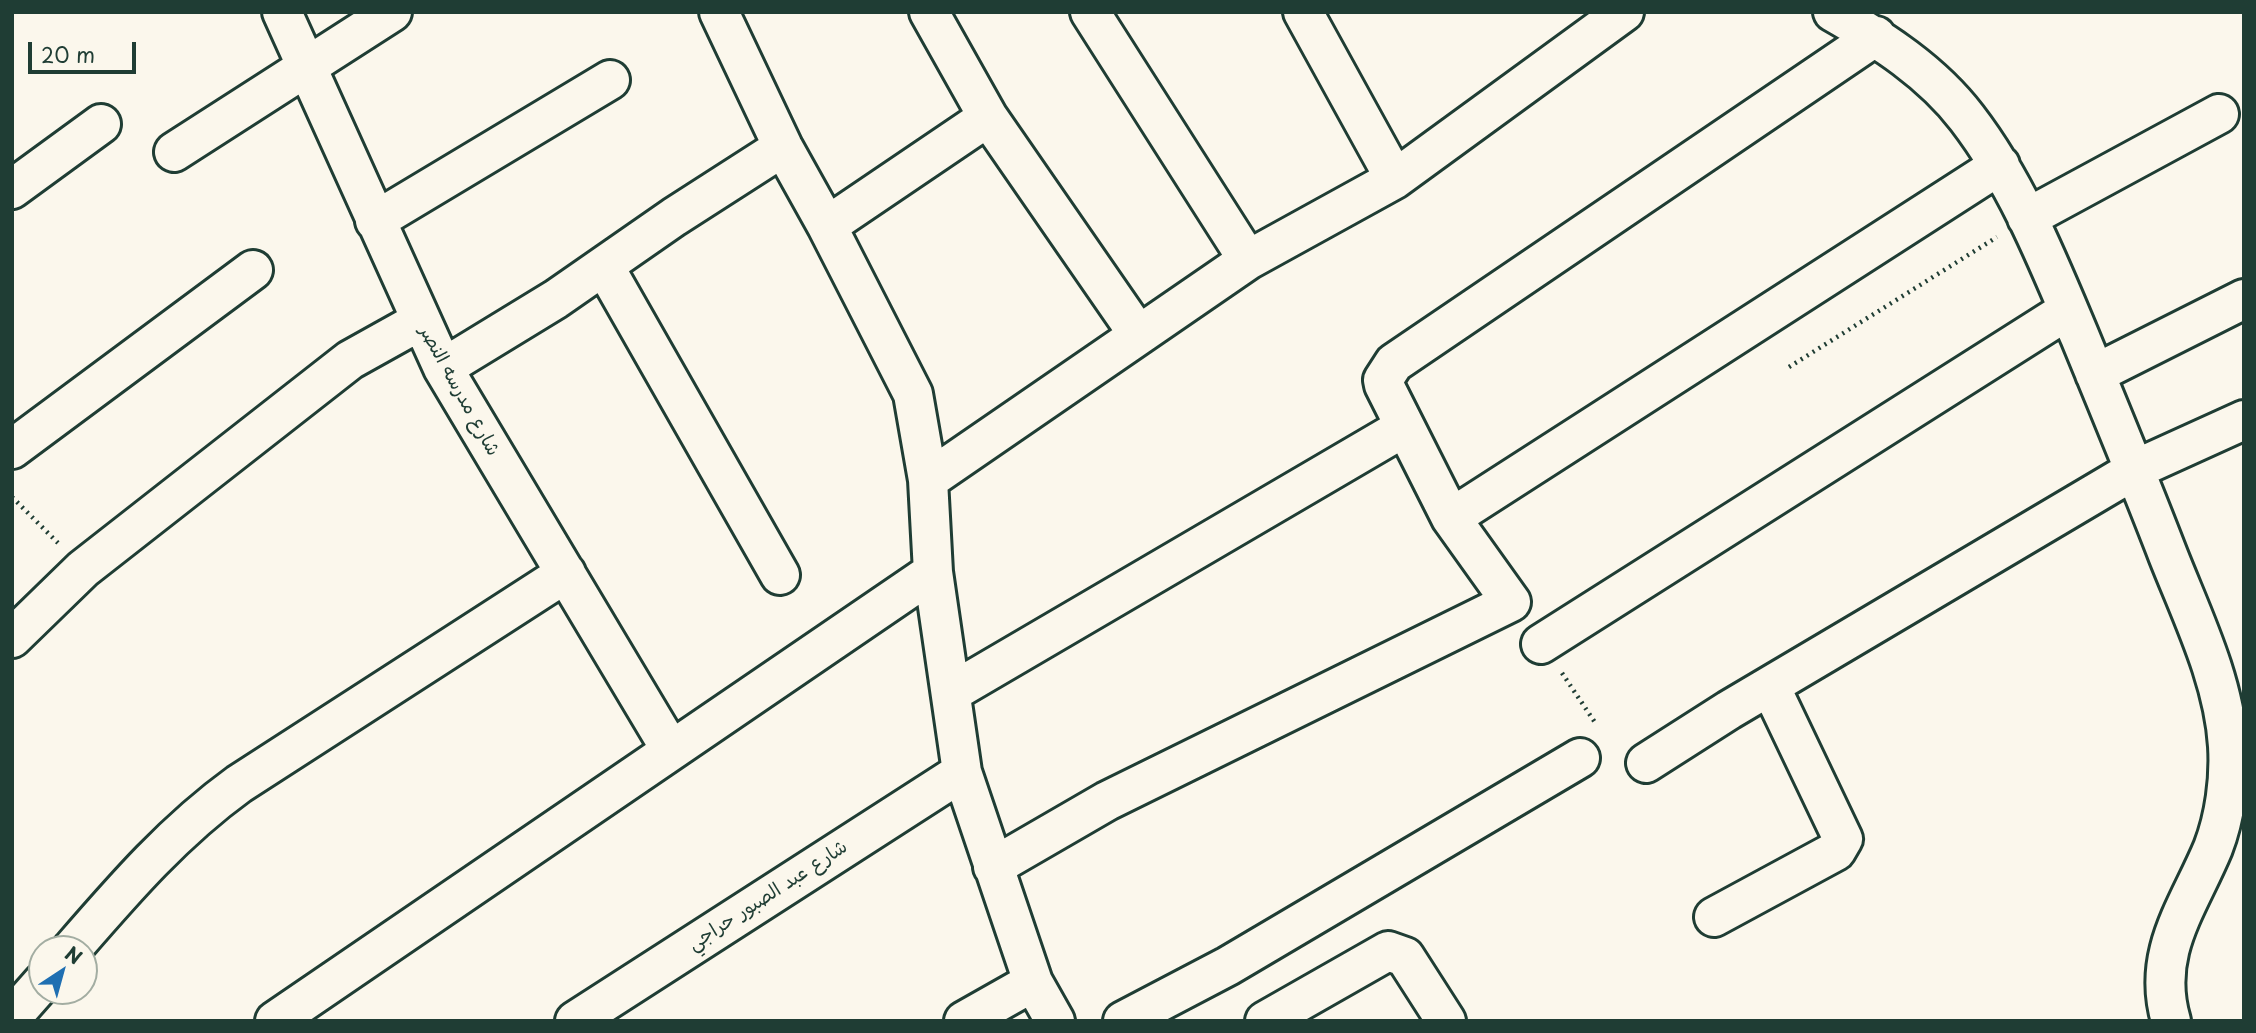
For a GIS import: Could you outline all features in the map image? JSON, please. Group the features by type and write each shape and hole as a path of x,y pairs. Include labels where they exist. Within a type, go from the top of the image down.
{"street":[{"name":"شارع مدرسه النصر","path":"282,12 443,368 671,750"},
{"path":"174,152 392,12"},
{"path":"719,12 783,147 827,226 913,394 928,480 933,572 962,772 1033,982 1055,1021"},
{"path":"929,12 988,117 1138,334"},
{"path":"1090,12 1248,260"},
{"path":"1303,12 1395,178"},
{"path":"928,480 1248,260 1395,178 1625,12"},
{"path":"1833,12 1876,36 1923,72 1966,116 2000,164 2068,310 2136,470 2222,699 2228,747 2226,797 2214,845 2165,961 2163,995 2171,1021"},
{"path":"993,867 1107,801 1511,602 1451,518 1403,428 1383,380 1394,363 1876,36"},
{"path":"375,221 610,80"},
{"path":"2027,218 2219,114"},
{"path":"827,226 988,117"},
{"path":"12,189 101,124"},
{"path":"443,368 556,299 783,147"},
{"path":"1451,518 2000,164"},
{"path":"604,266 780,575"},
{"path":"12,449 253,271"},
{"path":"2095,374 2244,299"},
{"path":"1541,644 2068,310"},
{"path":"12,638 83,569 350,360 420,321"},
{"path":"1646,763 1770,686 2136,470 2244,420"},
{"path":"952,692 1403,428"},
{"path":"275,1021 933,572"},
{"path":"84,935 153,856 197,814 239,784 566,573"},
{"path":"1714,917 1836,851 1842,844 1843,839 1770,686"},
{"path":"1123,1021 1228,966 1580,758"},
{"name":"شارع عبد الصبور حراجي","path":"575,1021 962,772"},
{"path":"1265,1021 1388,951 1405,957 1446,1021"},
{"path":"964,1021 1033,982"},
{"path":"12,1017 28,999"}],"path":[{"path":"1789,367 2027,218"},
{"path":"12,497 83,569"},
{"path":"1541,644 1593,715 1599,730 1593,744 1580,758"}]}
